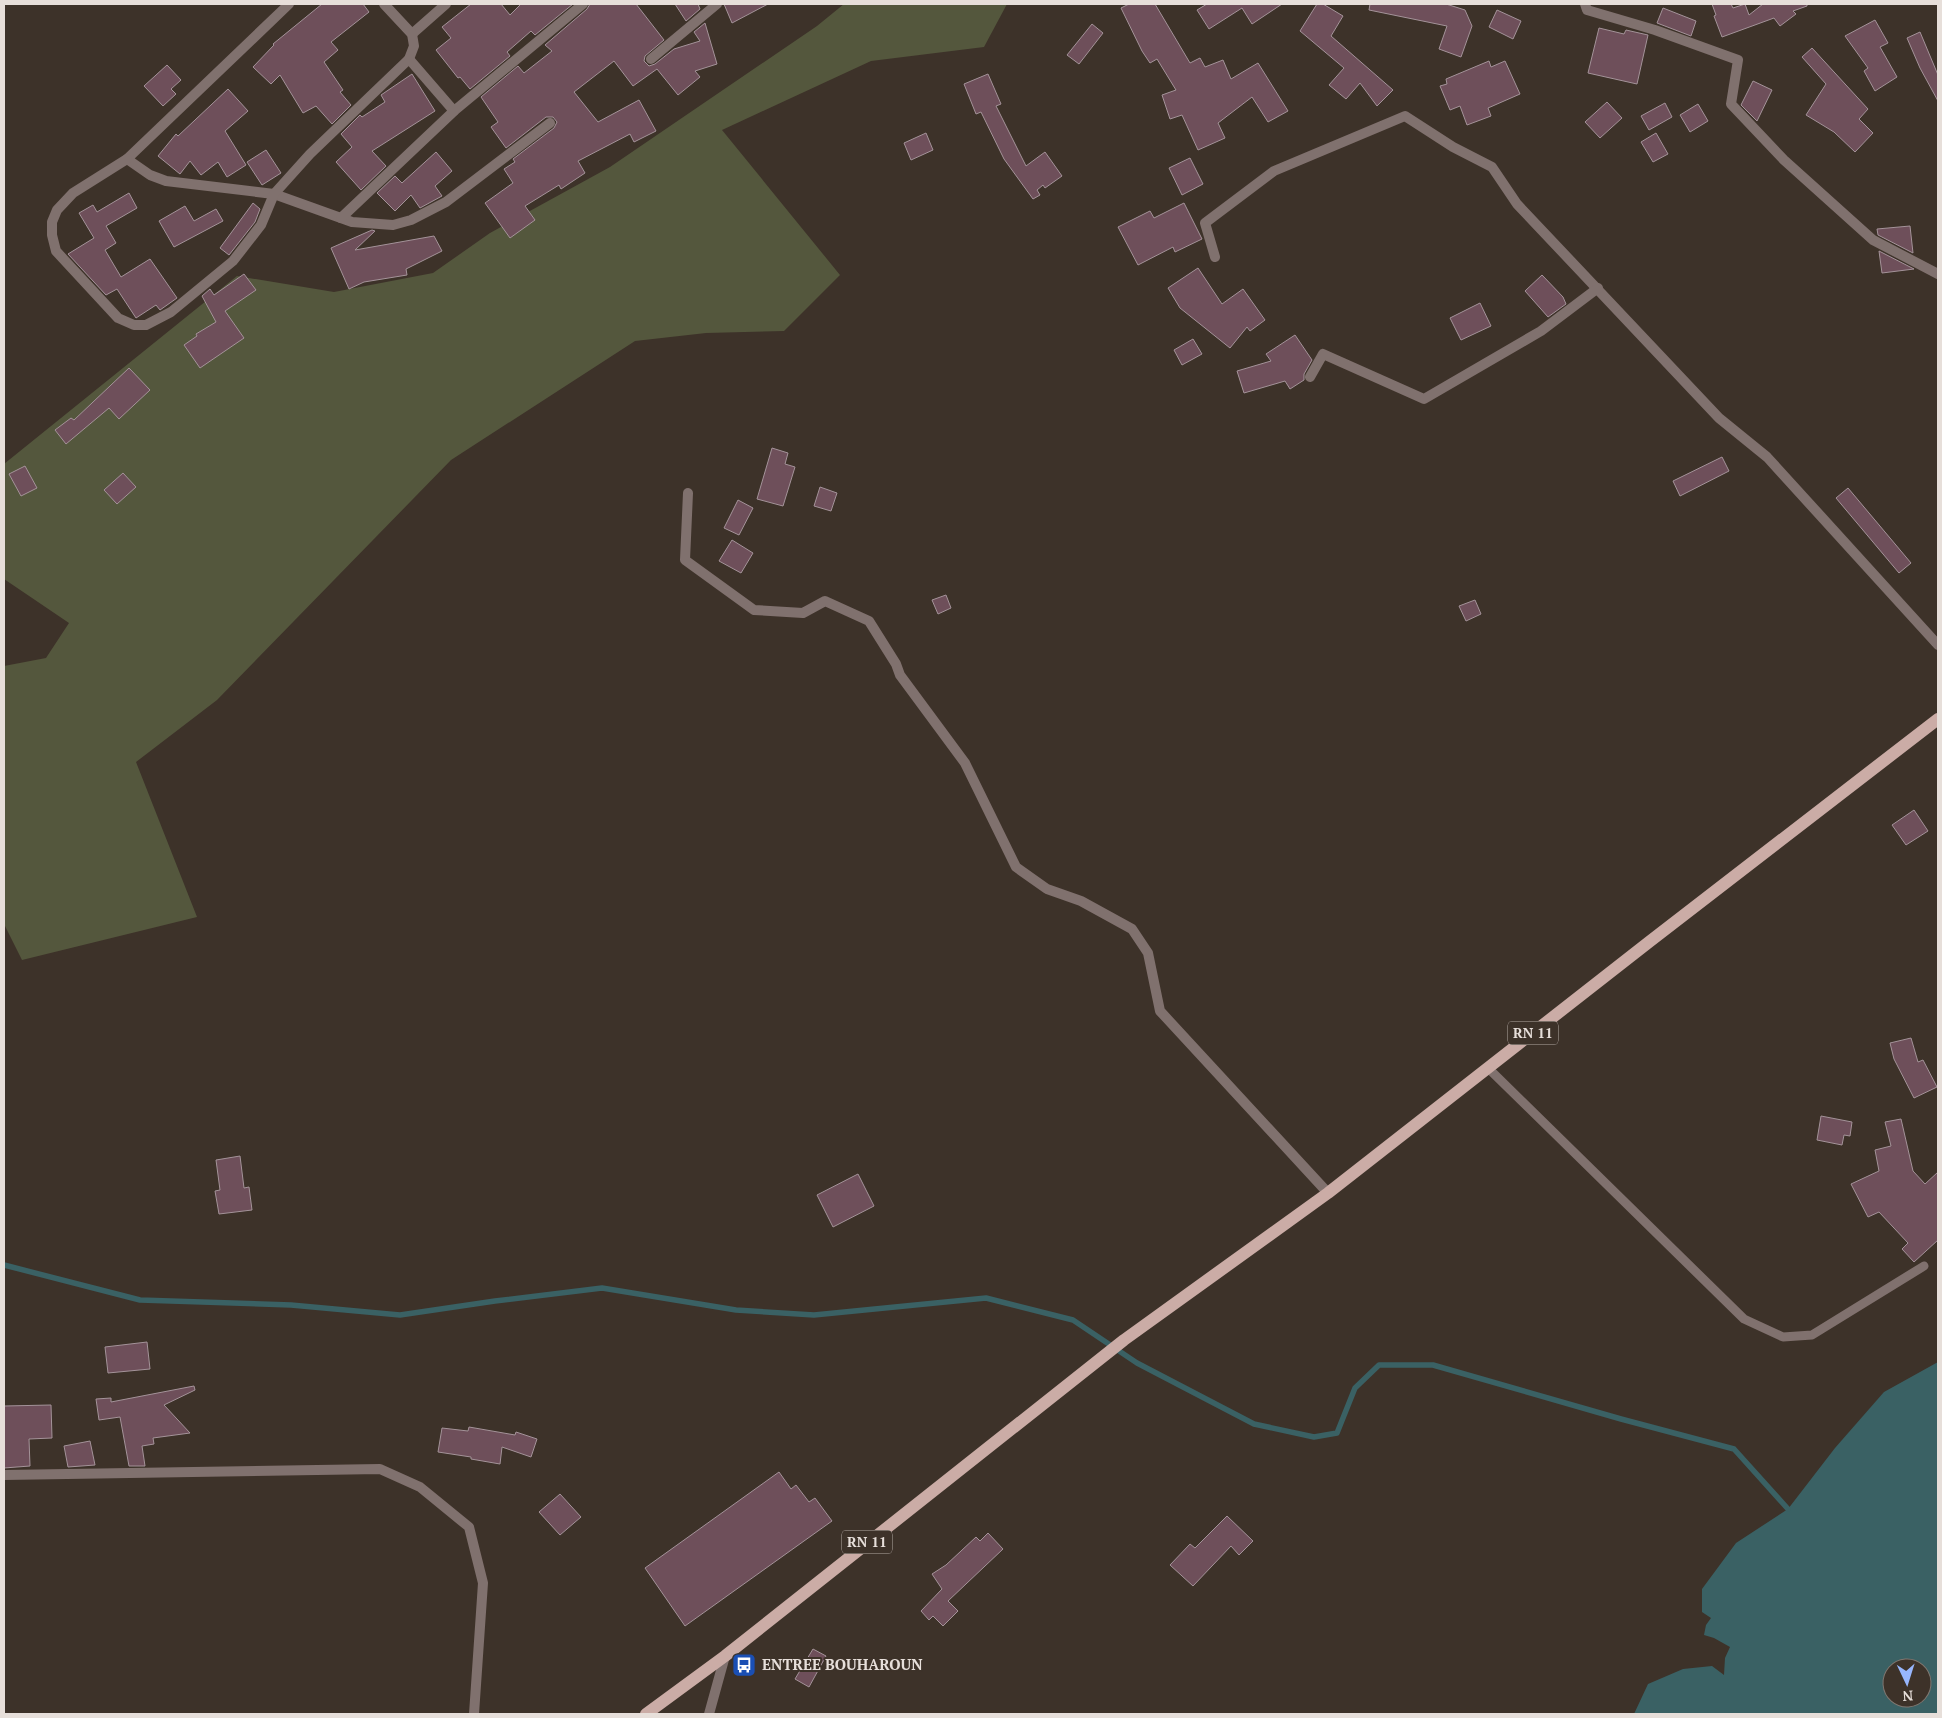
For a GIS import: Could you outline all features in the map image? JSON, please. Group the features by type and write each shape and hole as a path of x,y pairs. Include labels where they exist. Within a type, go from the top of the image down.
{"main road":[{"name":"RN 11","path":"646,1714 725,1656 1124,1340 1328,1193 1938,719"}],"street":[{"path":"289,4 127,158 73,193 57,210 52,222 52,235 56,251 118,318 134,325 146,325 171,312 232,261 261,225 274,194 310,154 409,59 414,46 412,34 384,4"},
{"path":"412,34 446,4"},
{"path":"341,218 454,111 583,4"},
{"path":"651,59 717,4"},
{"path":"1584,4 1587,10 1655,30 1738,60 1731,104 1784,160 1872,240 1938,274"},
{"path":"409,59 454,111"},
{"path":"1215,258 1205,224 1274,171 1405,116 1453,147 1492,167 1517,204 1719,418 1767,457 1938,645"},
{"path":"127,158 150,176 166,181 274,194 352,222 393,225 411,220 446,202 550,123"},
{"path":"1310,377 1323,354 1424,399 1541,331 1598,288"},
{"path":"688,493 685,560 754,610 803,613 826,601 869,621 896,664 900,675 965,763 1016,866 1046,889 1081,901 1132,929 1148,953 1160,1011 1328,1193"},
{"path":"4,1475 380,1469 420,1487 469,1527 483,1583 474,1714"},
{"path":"709,1714 725,1656"}],"lane":[{"path":"1488,1068 1744,1319 1784,1337 1812,1335 1924,1266"}],"green space":[{"path":"844,4 1007,4 984,47 871,61 722,130 840,275 784,331 706,333 635,341 451,460 217,700 136,762 197,917 22,960 4,924 4,666 46,658 69,623 4,579 4,464 237,276 334,292 433,273 490,233 610,167 817,26"}],"water":[{"path":"1938,1362 1938,1714 1634,1714 1648,1684 1683,1669 1712,1666 1724,1675 1725,1658 1730,1647 1704,1635 1706,1625 1711,1618 1702,1612 1702,1589 1736,1543 1788,1509 1835,1448 1884,1392"}],"building":[{"path":"322,4 363,4 369,12 331,42 338,50 324,62 343,90 340,92 351,105 332,124 316,106 303,113 280,75 271,84 253,67 273,44"},
{"path":"471,4 501,4 510,15 521,4 573,4 535,35 531,31 507,52 510,56 470,89 460,77 458,78 436,50 451,38 442,27"},
{"path":"590,4 636,4 664,40 645,56 644,61 649,66 655,64 674,49 700,41 694,32 705,23 717,64 695,71 700,77 678,95 657,69 633,86 614,61 574,92 598,122 639,100 656,131 634,142 630,134 578,161 585,173 561,189 559,185 525,206 535,220 510,238 485,203 513,183 504,169 515,162 513,159 554,128 557,122 553,117 546,117 506,148 491,127 498,122 481,97 518,66 524,73 552,51 545,45 587,9"},
{"path":"675,4 698,4 700,9 686,21"},
{"path":"724,4 768,4 732,23"},
{"path":"1129,4 1155,4 1190,63 1200,58 1205,67 1223,60 1231,79 1258,63 1288,111 1268,122 1252,97 1218,123 1225,138 1198,150 1182,115 1170,119 1162,95 1176,90 1157,59 1150,63 1142,51 1121,8"},
{"path":"1207,4 1282,4 1252,24 1242,8 1209,29 1197,10"},
{"path":"1317,4 1323,4 1343,16 1331,36 1393,90 1377,106 1360,83 1346,99 1329,85 1344,68 1300,31"},
{"path":"1370,4 1446,4 1465,10 1472,26 1461,57 1439,49 1447,26 1369,10"},
{"path":"1712,4 1731,4 1733,8 1745,4 1749,15 1763,4 1807,4 1807,6 1793,11 1796,14 1780,26 1774,18 1722,37 1714,16 1716,15"},
{"path":"1663,8 1696,21 1691,36 1657,23"},
{"path":"1497,10 1521,21 1513,39 1489,27"},
{"path":"1875,20 1888,43 1880,47 1897,77 1875,91 1864,71 1868,68 1845,36"},
{"path":"1092,24 1103,33 1079,64 1067,55"},
{"path":"1599,28 1624,34 1626,30 1648,35 1637,84 1588,73"},
{"path":"1920,32 1938,75 1938,101 1920,68 1907,38"},
{"path":"1812,48 1868,109 1859,119 1873,133 1855,152 1834,132 1806,115 1826,84 1802,57"},
{"path":"1489,61 1491,67 1505,61 1520,94 1488,108 1491,116 1467,125 1460,106 1450,110 1440,86 1447,84 1446,79"},
{"path":"167,65 181,80 171,89 176,94 163,106 144,86"},
{"path":"412,74 435,111 372,151 386,166 361,190 336,162 352,147 341,134 360,115 362,117 385,102 381,95"},
{"path":"988,74 1001,104 996,106 1026,166 1045,152 1062,176 1045,188 1043,185 1037,190 1040,195 1033,199 1004,159 981,112 976,114 964,84"},
{"path":"1753,81 1772,90 1757,121 1741,105"},
{"path":"228,89 248,111 225,131 246,165 227,177 218,162 201,175 190,161 180,174 158,156 176,134 178,136"},
{"path":"1607,102 1622,118 1600,138 1585,122"},
{"path":"1665,103 1672,117 1649,130 1641,116"},
{"path":"1698,104 1708,121 1690,132 1680,115"},
{"path":"926,133 933,150 911,160 904,143"},
{"path":"1656,133 1668,154 1653,162 1641,142"},
{"path":"266,150 281,173 262,185 247,162"},
{"path":"436,152 452,171 435,186 442,196 420,208 411,195 395,211 377,193 395,176 402,183"},
{"path":"1190,158 1203,184 1182,195 1169,168"},
{"path":"129,193 137,208 106,226 116,243 105,250 121,277 150,259 177,298 160,310 156,305 136,318 117,289 106,295 68,254 94,238 79,213 93,205 97,212"},
{"path":"253,203 260,209 255,222 229,255 220,248"},
{"path":"1184,203 1202,239 1175,252 1173,247 1138,265 1118,227 1150,211 1154,218"},
{"path":"185,206 194,221 216,209 223,221 174,247 159,221"},
{"path":"1910,226 1913,253 1878,235 1877,229"},
{"path":"372,230 375,231 355,250 434,236 442,251 406,269 407,275 364,282 349,289 331,248"},
{"path":"1879,251 1914,269 1882,273"},
{"path":"1198,268 1222,304 1243,289 1265,320 1250,331 1247,327 1230,348 1180,308 1168,288"},
{"path":"244,274 256,290 225,311 244,338 200,368 184,345 197,336 196,334 216,322 202,296 210,289 214,295"},
{"path":"1542,275 1563,297 1566,304 1548,317 1525,291"},
{"path":"1480,303 1491,326 1461,340 1450,318"},
{"path":"1295,335 1312,360 1304,374 1304,380 1290,389 1285,381 1244,393 1237,371 1271,361 1266,354"},
{"path":"1193,339 1202,354 1182,365 1174,350"},
{"path":"129,368 150,390 119,419 109,408 66,444 55,430 71,418 74,420"},
{"path":"772,448 788,453 785,464 795,467 783,506 757,499"},
{"path":"1722,457 1729,471 1680,496 1673,481"},
{"path":"25,466 37,488 21,496 9,474"},
{"path":"123,473 136,487 117,504 104,490"},
{"path":"820,487 837,493 831,511 814,506"},
{"path":"1848,488 1911,563 1899,573 1836,498"},
{"path":"738,500 753,508 739,535 724,528"},
{"path":"732,540 753,553 741,573 719,561"},
{"path":"946,595 951,608 938,614 932,600"},
{"path":"1475,600 1481,614 1466,621 1459,606"},
{"path":"1914,810 1928,831 1906,845 1892,825"},
{"path":"1911,1038 1918,1062 1923,1060 1937,1087 1914,1098 1894,1059 1890,1043"},
{"path":"1821,1116 1852,1122 1850,1136 1844,1135 1842,1145 1817,1140"},
{"path":"1901,1119 1913,1171 1925,1184 1938,1172 1938,1240 1914,1262 1902,1249 1908,1243 1879,1212 1868,1217 1851,1184 1879,1171 1875,1150 1891,1146 1885,1122"},
{"path":"240,1156 244,1188 249,1187 252,1210 219,1214 215,1191 220,1190 216,1160"},
{"path":"858,1174 874,1206 833,1227 817,1195"},
{"path":"147,1342 150,1369 108,1373 105,1347"},
{"path":"194,1386 195,1390 164,1405 190,1433 153,1438 154,1444 142,1446 145,1466 129,1466 120,1417 99,1420 96,1399 111,1398 111,1402"},
{"path":"51,1405 52,1438 29,1439 30,1466 4,1468 4,1406"},
{"path":"469,1427 515,1435 516,1432 537,1439 531,1457 502,1447 500,1464 438,1452 442,1428 468,1431"},
{"path":"90,1441 95,1465 68,1467 64,1446"},
{"path":"779,1472 791,1489 796,1485 809,1502 815,1498 832,1521 685,1626 645,1568"},
{"path":"560,1494 581,1517 560,1535 539,1512"},
{"path":"1227,1516 1253,1541 1239,1555 1231,1546 1193,1586 1170,1565 1190,1544 1195,1548"},
{"path":"988,1533 1003,1549 948,1601 958,1611 943,1626 933,1616 929,1620 921,1611 942,1589 932,1574 946,1565 976,1537 980,1541"},
{"path":"813,1649 826,1656 809,1687 795,1679"}],"waterway":[{"path":"4,1265 140,1300 291,1305 400,1315 602,1288 736,1310 814,1315 986,1298 1073,1320 1137,1363 1254,1424 1314,1437 1337,1433 1355,1388 1379,1365 1433,1365 1734,1449 1788,1509"}],"place":[{"name":"ENTREE BOUHAROUN","path":"744,1665"}]}
